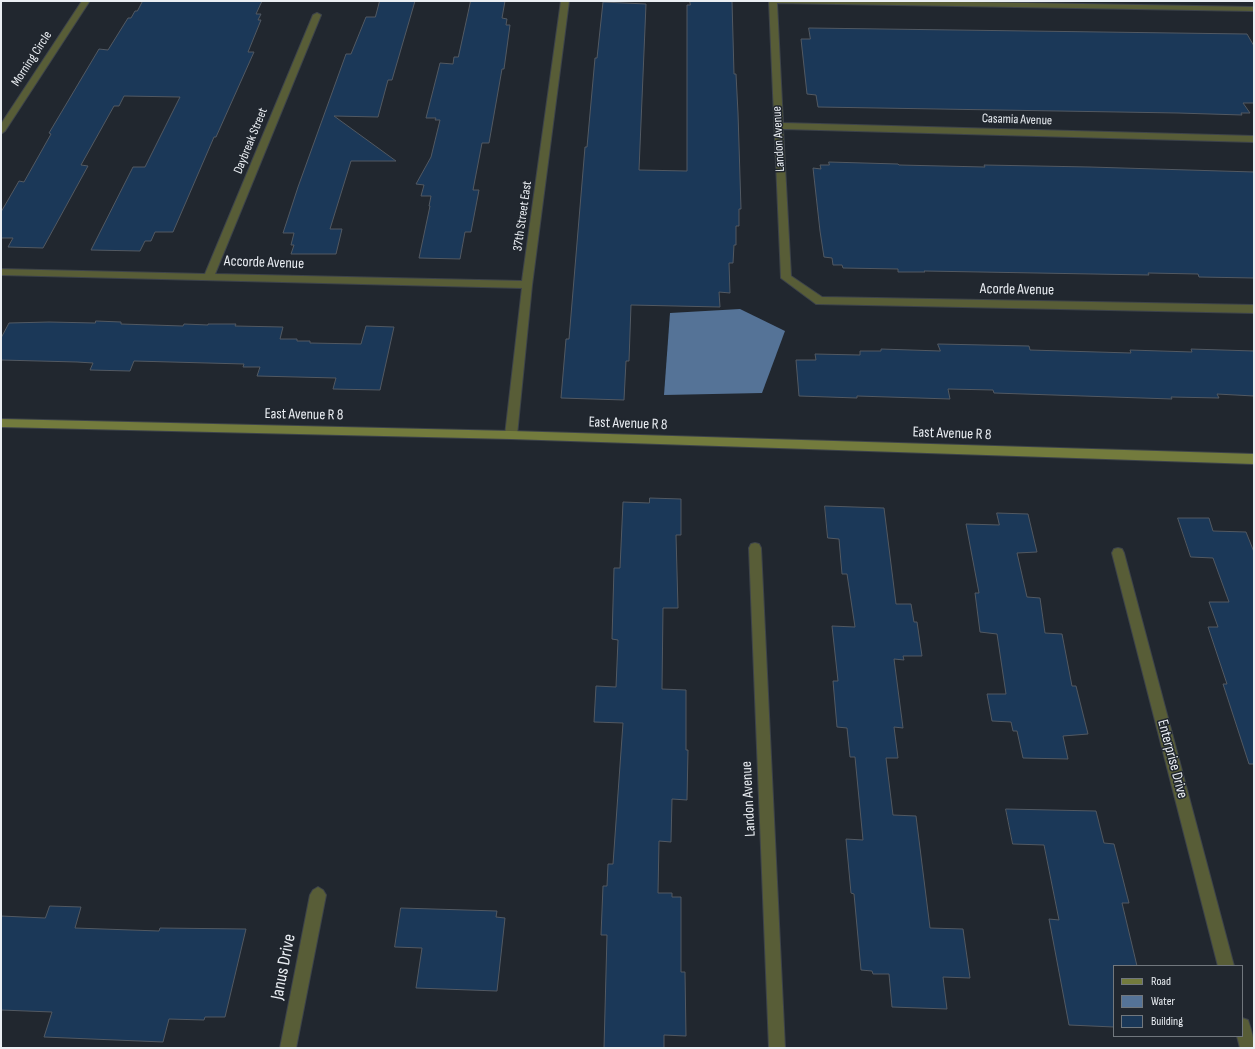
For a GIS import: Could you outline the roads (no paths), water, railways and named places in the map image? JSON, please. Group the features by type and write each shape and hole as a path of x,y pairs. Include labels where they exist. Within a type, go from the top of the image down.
{"street":[{"name":"37th Street East","path":"511,435 527,285 565,1"},
{"path":"773,1 1254,9"},
{"name":"Landon Avenue","path":"773,1 786,278"},
{"name":"Morning Circle","path":"1,131 85,2"},
{"name":"Daybreak Street","path":"209,276 317,15"},
{"name":"Casamia Avenue","path":"779,126 1254,139"},
{"name":"Accorde Avenue","path":"1,272 527,285"},
{"name":"Acorde Avenue","path":"786,278 820,301 1254,309"},
{"name":"East Avenue R 8","path":"1,423 511,435 1254,459"},
{"name":"Landon Avenue","path":"755,548 777,1048"},
{"name":"Enterprise Drive","path":"1118,553 1226,965"},
{"name":"Janus Drive","path":"288,1048 318,895"},
{"path":"1243,1030 1248,1048"}],"water":[{"path":"740,309 785,331 762,393 664,395 670,313"}]}
